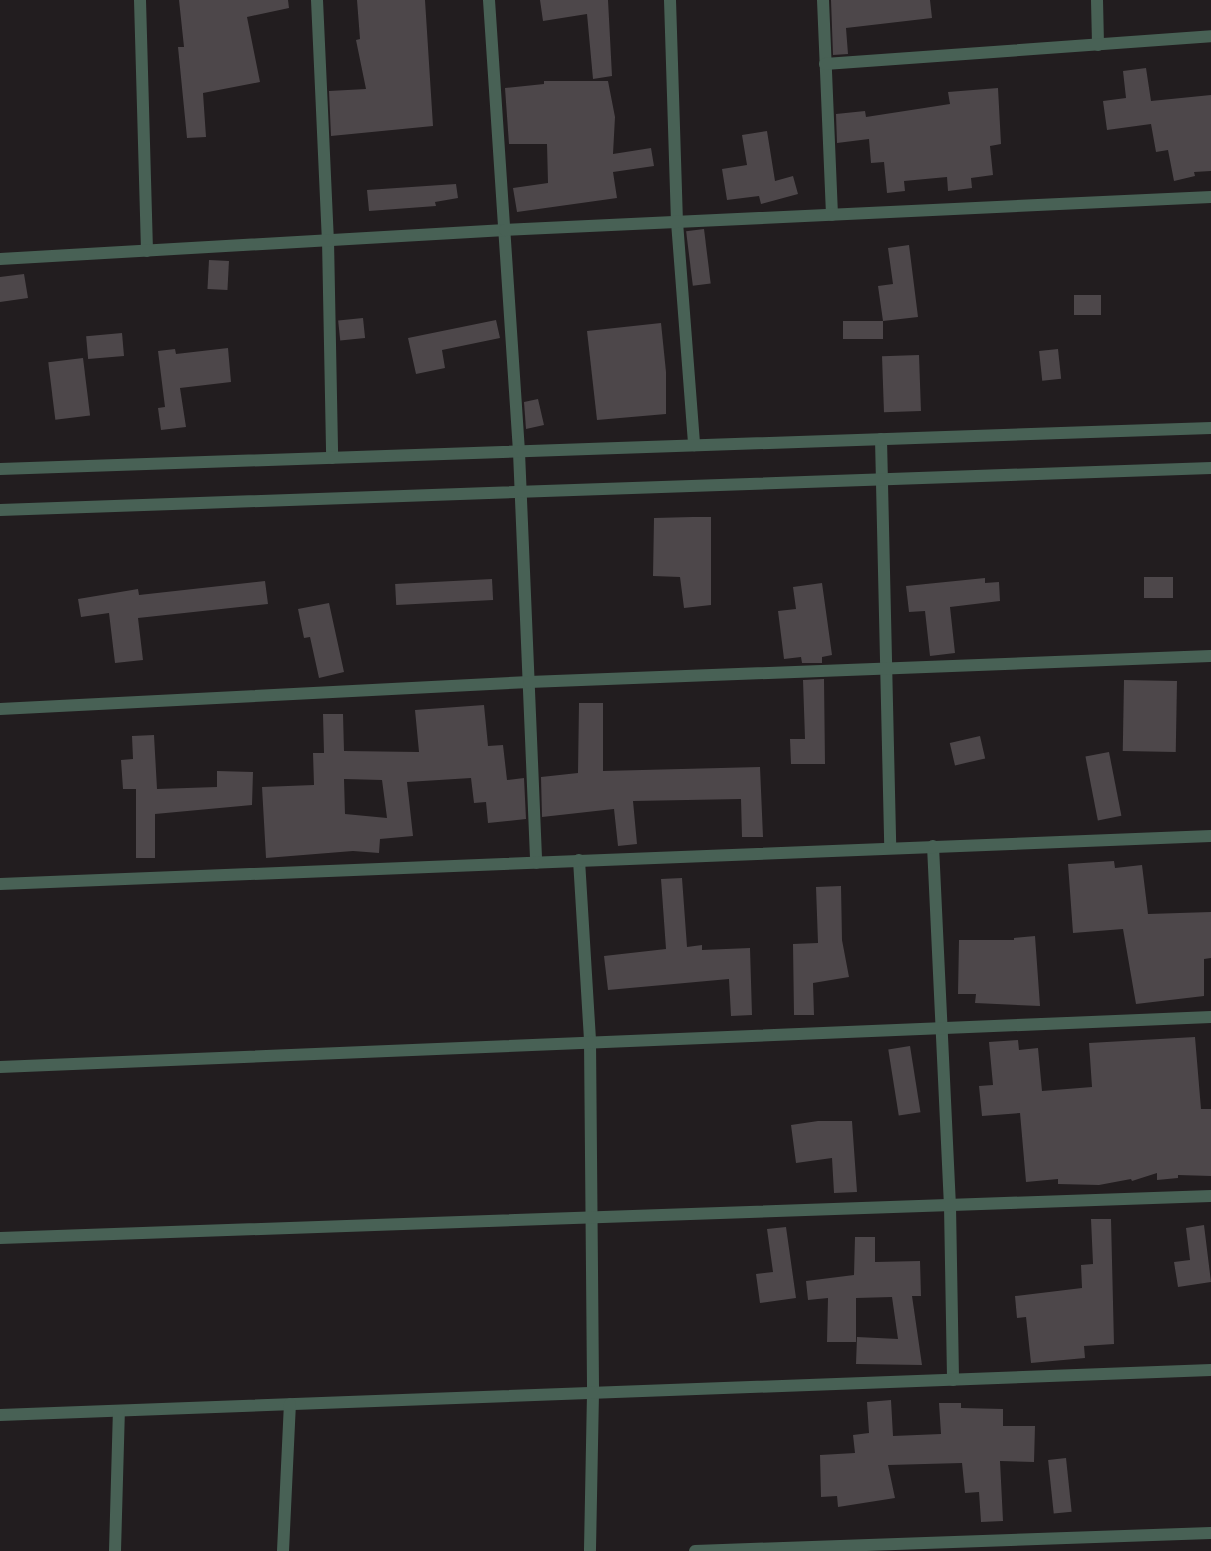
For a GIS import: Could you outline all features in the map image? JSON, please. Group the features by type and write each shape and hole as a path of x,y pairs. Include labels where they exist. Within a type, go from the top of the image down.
{"street":[{"path":"140,0 147,251"},
{"path":"316,0 328,240 332,458"},
{"path":"489,0 519,452 536,863"},
{"path":"670,0 677,222 694,445"},
{"path":"823,0 832,215"},
{"path":"1096,0 1098,45"},
{"path":"825,64 1211,36"},
{"path":"0,259 505,230 1211,197"},
{"path":"0,469 1211,428"},
{"path":"882,439 890,848"},
{"path":"0,510 1211,468"},
{"path":"0,709 529,682 1211,656"},
{"path":"0,884 1211,836"},
{"path":"934,846 940,1028 950,1206 953,1380"},
{"path":"579,860 590,1041 593,1393 590,1551"},
{"path":"0,1067 590,1041 1211,1017"},
{"path":"0,1238 591,1220 1211,1196"},
{"path":"0,1415 1211,1370"},
{"path":"283,1551 290,1404"},
{"path":"114,1551 119,1411"},
{"path":"695,1551 925,1547 1211,1533"}],"building":[{"path":"179,0 288,0 289,8 247,17 260,82 203,93 206,137 187,138 178,47 184,47"},
{"path":"357,0 425,0 433,126 331,136 329,91 366,89 356,40 360,39"},
{"path":"540,0 608,0 612,76 593,79 587,14 543,21"},
{"path":"831,0 930,0 932,18 846,28 848,54 833,55"},
{"path":"1146,68 1151,101 1211,95 1211,171 1194,172 1195,176 1174,181 1168,150 1156,152 1151,124 1107,130 1103,101 1126,98 1123,71"},
{"path":"544,81 608,81 615,117 613,154 651,148 654,166 613,172 617,198 517,212 513,188 548,183 547,144 509,144 505,88 544,84"},
{"path":"998,88 1001,144 990,146 993,175 971,178 972,188 948,191 947,177 904,181 905,191 887,193 884,162 871,163 869,139 837,143 836,114 865,111 866,117 950,104 948,92"},
{"path":"767,131 775,181 793,176 798,194 761,204 759,196 727,200 722,169 747,165 742,135"},
{"path":"456,184 458,198 435,202 436,206 369,211 367,190"},
{"path":"704,229 711,284 693,286 686,231"},
{"path":"909,245 918,317 883,321 878,286 893,284 888,248"},
{"path":"209,260 229,261 227,290 207,289"},
{"path":"24,274 28,298 0,302 0,277"},
{"path":"1074,295 1101,295 1101,315 1074,315"},
{"path":"363,318 365,338 340,341 338,321"},
{"path":"496,320 500,338 442,350 445,368 416,374 408,338"},
{"path":"843,321 883,321 883,339 843,339"},
{"path":"661,323 666,372 666,414 597,420 587,331"},
{"path":"122,333 124,356 88,359 86,336"},
{"path":"228,348 231,382 180,388 186,427 161,430 158,408 165,407 158,351 175,349 176,354"},
{"path":"1058,349 1061,379 1042,381 1039,351"},
{"path":"919,355 921,411 884,412 882,356"},
{"path":"83,358 90,416 55,420 48,362"},
{"path":"538,399 544,425 526,429 524,402"},
{"path":"711,517 711,605 684,608 680,577 653,576 654,518"},
{"path":"1144,577 1173,577 1173,598 1144,598"},
{"path":"985,578 985,583 999,582 1000,601 950,607 955,653 930,656 925,611 909,612 906,586"},
{"path":"492,579 493,600 396,605 395,584"},
{"path":"265,581 268,604 138,618 143,660 115,663 109,613 81,617 78,599 138,589 139,595"},
{"path":"822,583 832,655 822,657 822,663 802,663 801,657 784,659 778,611 796,609 793,587"},
{"path":"329,603 344,672 319,678 310,637 304,638 298,609"},
{"path":"824,679 825,764 791,764 790,739 805,739 803,680"},
{"path":"1124,680 1177,681 1176,752 1123,751"},
{"path":"579,703 603,703 603,771 760,767 763,837 742,837 741,799 633,801 637,844 618,846 614,809 542,817 541,777 578,773"},
{"path":"484,705 488,746 503,745 507,780 524,778 526,819 488,823 486,802 474,803 471,778 407,782 413,836 380,839 379,853 353,851 266,858 262,787 314,785 313,753 324,753 323,714 343,714 344,751 419,752 415,710","holes":["344,779 382,780 387,818 345,814"]},
{"path":"154,735 157,789 217,787 217,771 253,772 252,805 155,814 155,858 136,858 136,789 123,789 121,760 133,759 132,736"},
{"path":"980,736 985,758 955,765 950,743"},
{"path":"1109,752 1121,816 1098,820 1085,757"},
{"path":"1114,861 1115,868 1142,865 1148,914 1211,912 1211,958 1204,959 1204,996 1136,1004 1123,929 1073,933 1068,864"},
{"path":"682,878 687,947 702,945 702,950 750,948 752,1015 731,1016 729,979 608,990 604,956 666,949 661,879"},
{"path":"841,886 842,940 849,977 813,983 814,1015 794,1015 793,944 818,943 816,887"},
{"path":"1035,936 1040,1006 975,1003 976,994 958,994 959,940 1014,940 1014,938"},
{"path":"1195,1037 1201,1109 1211,1109 1211,1176 1178,1175 1178,1178 1157,1180 1157,1173 1132,1181 1131,1179 1099,1185 1058,1184 1058,1179 1026,1182 1020,1113 982,1116 979,1086 993,1085 989,1042 1018,1040 1019,1050 1038,1048 1042,1091 1092,1087 1089,1043"},
{"path":"910,1046 920,1112 899,1116 888,1049"},
{"path":"818,1121 852,1121 857,1192 834,1193 832,1158 796,1163 791,1125"},
{"path":"1091,1219 1111,1219 1114,1344 1084,1346 1085,1358 1031,1363 1026,1317 1017,1318 1015,1296 1082,1288 1081,1265 1093,1264"},
{"path":"1204,1225 1211,1282 1178,1287 1174,1262 1190,1260 1186,1228"},
{"path":"786,1227 796,1298 760,1303 756,1274 773,1272 767,1229"},
{"path":"855,1237 875,1237 875,1262 920,1261 921,1296 912,1296 922,1365 856,1364 857,1337 898,1339 892,1297 856,1298 856,1342 827,1342 828,1298 808,1300 806,1281 854,1275"},
{"path":"891,1400 893,1436 941,1434 939,1403 961,1403 961,1408 1003,1409 1003,1426 1035,1426 1034,1462 1000,1461 1003,1521 981,1522 979,1492 965,1493 962,1463 888,1465 895,1498 838,1507 837,1496 821,1497 820,1455 855,1453 853,1435 869,1433 867,1402"},
{"path":"1066,1458 1072,1512 1054,1514 1048,1460"}]}
